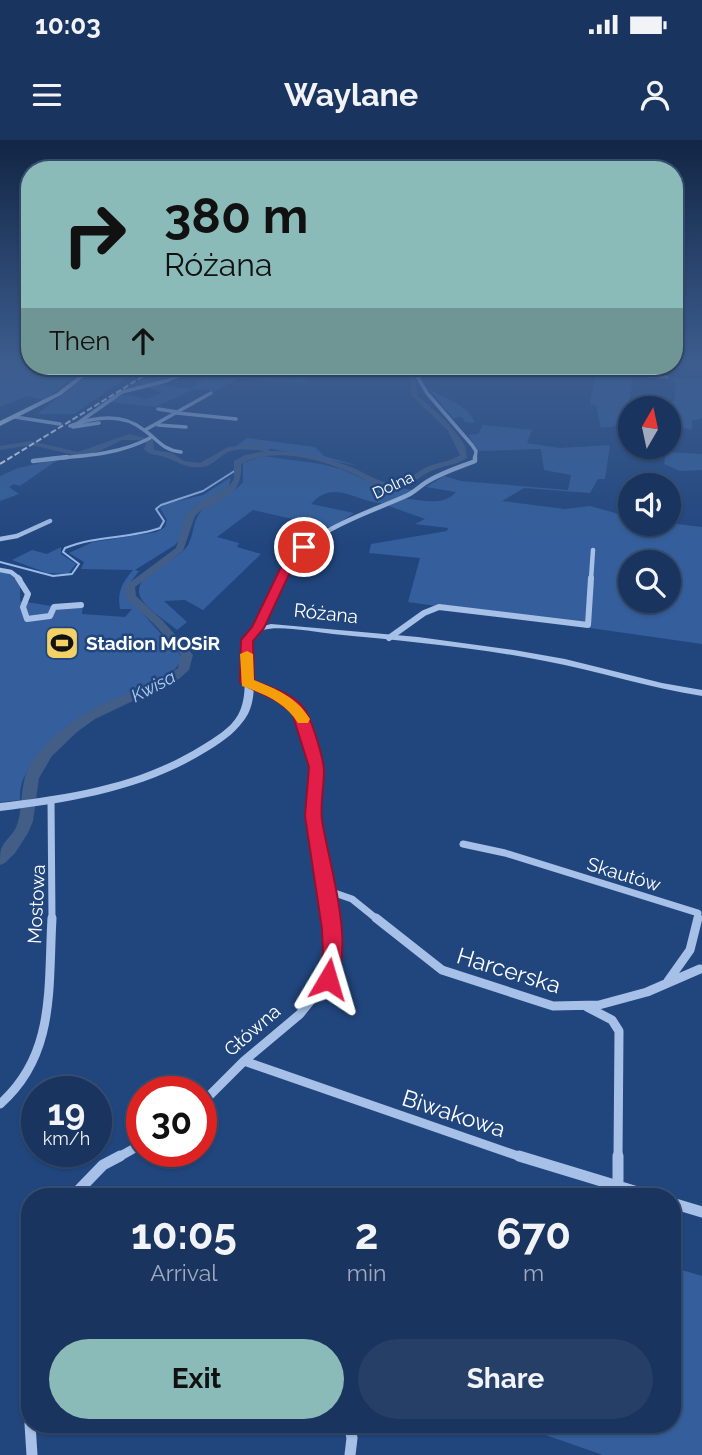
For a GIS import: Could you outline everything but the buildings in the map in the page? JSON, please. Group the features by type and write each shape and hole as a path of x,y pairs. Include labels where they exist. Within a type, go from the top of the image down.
{"street":[{"path":"51,423 60,425"},
{"path":"77,423 68,426 96,423"},
{"path":"135,423 145,430 147,439 164,449 181,452"},
{"path":"145,430 160,423"},
{"name":"Dolna","path":"257,628 285,569 304,547 351,517 410,494 430,480 475,461 476,452 457,423"},
{"path":"157,425 186,427"},
{"path":"33,461 102,454 133,447 147,439"},
{"path":"0,539 17,536 51,521"},
{"path":"389,638 424,613 439,607 588,625 593,550"},
{"path":"0,570 15,573 20,577 28,594 23,607 27,619 50,616 54,607 81,605"},
{"name":"Różana","path":"257,628 290,626 544,657 649,685 702,692"},
{"path":"4,806 46,801 138,781 205,748 240,719 247,704 247,640 257,628"},
{"name":"Główna","path":"217,1088 244,1061 300,1014 328,979 333,952 313,816 317,767 302,715 280,697 247,683"},
{"name":"Mostowa","path":"0,1104 20,1086 29,1073 43,1036 49,1009 55,867 46,801"},
{"name":"Skautów","path":"463,844 505,853 698,913 695,939 683,965 666,984"},
{"name":"Harcerska","path":"326,890 352,900 442,970 535,1002 570,1008 586,1007 647,992 700,969"},
{"path":"586,1007 612,1020 619,1031 618,1186"},
{"name":"Biwakowa","path":"244,1061 364,1105 625,1188"},
{"path":"81,1188 103,1165 126,1153"},
{"path":"681,1206 702,1212"},
{"path":"31,1433 34,1454"},
{"path":"349,1455 351,1433"}],"shaded area":[{"path":"600,423 618,423 618,426 601,428"},
{"path":"681,423 692,423 692,430 681,427"},
{"path":"483,425 532,430 527,443 560,448 610,445 605,479 598,479 590,493 524,488 502,501 565,509 590,506 618,514 618,536 681,536 681,524 702,527 702,644 408,602 420,558 369,553 371,544 447,531 448,528 415,524 425,519 386,505 402,499 438,501 450,497 456,492 426,487 444,476 461,481 568,490 571,475 544,470 541,449 479,451 468,435 478,434"},
{"path":"247,438 315,447 324,456 359,466 257,446 236,446"},
{"path":"681,453 702,454 702,470 680,471 664,464 665,459 681,459"},
{"path":"263,456 321,464 341,469 376,485 413,490 387,503 338,492 320,496 311,504 354,513 331,528 253,510 217,537 239,543 237,547 261,554 203,610 185,600 164,601 187,622 177,630 144,603 139,592 140,585 149,574 182,552 203,509 243,482 243,463"},
{"path":"59,459 20,486 14,484 9,487 19,494 0,501 0,476 18,468"},
{"path":"231,477 229,486 190,512 183,535 175,545 135,570 139,571 127,587 126,595 182,657 177,667 153,684 89,713 67,727 27,771 22,781 20,800 0,802 0,572 13,574 20,587 20,601 51,606 83,604 82,614 125,617 132,609 120,609 120,593 133,570 81,569 84,562 69,553 93,542 157,532 165,527 167,520 160,508 165,504 203,495"},
{"path":"61,547 61,554 76,564 68,574 47,573 12,560 32,550 47,554"},
{"path":"681,1270 702,1276 702,1455 603,1455 540,1433 681,1433"}],"waterway":[{"name":"Kwisa","path":"0,859 21,833 26,821 30,786 35,770 55,745 90,716 158,686 183,670 187,655 131,597 130,586 180,549 191,515 197,509 234,487 238,479 237,463 261,454 292,454 337,465 388,486 405,484 433,467 464,456 456,438 443,423"},
{"path":"35,444 78,454 129,436 150,442 148,449 151,452 169,455 182,463 200,465 208,463 228,449 266,449"},
{"path":"0,448 31,443"},
{"path":"0,562 53,576 72,574 79,564 63,552 65,548 160,528 164,521 156,509 161,505 203,491 236,470"}],"railway":[{"path":"0,464 66,423"}],"slow traffic":[{"path":"247,654 247,683 280,697 295,707 303,719"}],"place":[{"name":"Stadion MOSiR","path":"62,643"}],"route":[{"path":"304,547 285,569 271,602 247,640 247,683 280,697 299,711 317,767 313,816 332,929 333,952 328,979"}]}
